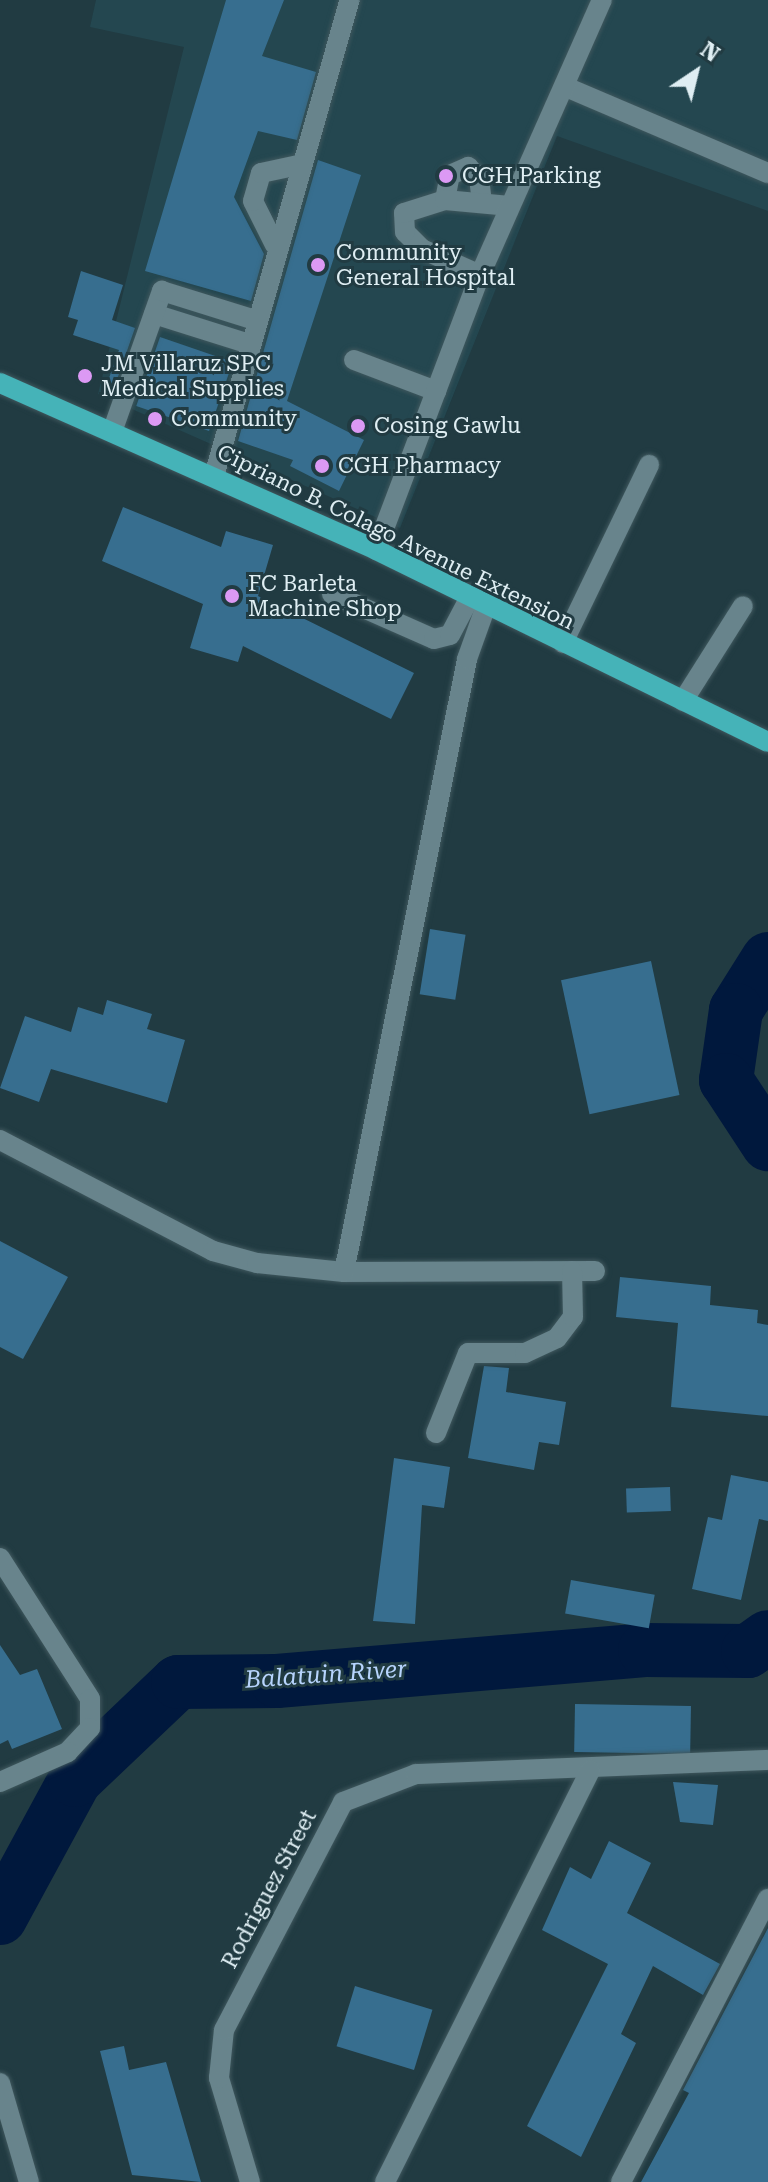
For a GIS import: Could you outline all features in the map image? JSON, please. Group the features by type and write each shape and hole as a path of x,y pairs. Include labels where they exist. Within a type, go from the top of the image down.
{"main road":[{"name":"Cipriano B. Colago Avenue Extension","path":"0,383 376,550 768,742"}],"street":[{"path":"214,476 275,245 350,0"},
{"path":"376,550 480,275 602,0"},
{"path":"566,87 768,173"},
{"path":"275,245 253,201 261,173 299,165"},
{"path":"445,200 450,175 468,167 479,178 482,203"},
{"path":"480,275 422,249 405,232 404,213 445,200 510,206"},
{"path":"112,432 162,291 255,320"},
{"path":"154,314 249,344"},
{"path":"354,360 436,391"},
{"path":"563,643 649,465"},
{"path":"332,594 434,639 450,635 478,601"},
{"path":"344,1272 478,601"},
{"path":"683,701 743,606"},
{"path":"0,1140 213,1251 344,1272 595,1271"},
{"path":"436,1433 468,1353 525,1353 557,1338 573,1317 572,1271"},
{"path":"0,1558 90,1699 90,1728 68,1752 0,1782"},
{"name":"Rodriguez Street","path":"250,2182 219,2078 224,2030 343,1802 416,1774 590,1770 768,1760"},
{"path":"385,2182 590,1770"},
{"path":"621,2182 768,1899"},
{"path":"0,2083 29,2182"}],"shaded area":[{"name":"Community General Hospital","path":"96,0 768,0 768,211 557,136 400,528 98,394 184,47 90,27"}],"building":[{"path":"226,0 284,0 262,56 316,72 297,140 258,131 234,197 264,254 251,301 145,271"},
{"path":"318,160 361,175 287,401 364,440 339,491 290,466 293,460 238,441"},
{"path":"81,271 123,285 112,320 135,328 111,397 103,395 119,350 73,335 78,320 68,317"},
{"path":"160,337 233,362 209,431 136,406"},
{"path":"123,507 221,547 226,531 273,545 258,596 414,673 391,719 243,646 238,662 190,648 203,604 102,561"},
{"path":"430,929 466,935 455,1000 420,994"},
{"path":"651,961 679,1095 589,1114 561,980"},
{"path":"107,1000 152,1014 147,1029 185,1040 167,1103 51,1069 39,1102 0,1088 25,1016 71,1032 78,1007 103,1015"},
{"path":"0,1241 68,1277 23,1359 0,1347"},
{"path":"620,1277 711,1286 710,1305 758,1310 757,1323 768,1325 768,1416 671,1407 678,1323 616,1317"},
{"path":"484,1366 509,1368 506,1392 566,1402 559,1445 539,1442 534,1470 468,1458"},
{"path":"394,1458 450,1467 444,1508 422,1505 415,1624 373,1621"},
{"path":"731,1475 768,1482 768,1521 759,1519 741,1600 692,1589 708,1517 722,1520"},
{"path":"670,1487 671,1511 627,1513 626,1489"},
{"path":"571,1580 655,1595 649,1628 565,1613"},
{"path":"0,1645 20,1675 37,1669 62,1729 12,1749 8,1740 0,1744"},
{"path":"575,1704 691,1706 690,1754 574,1752"},
{"path":"673,1782 718,1785 713,1825 680,1822"},
{"path":"609,1841 651,1863 627,1913 720,1964 703,1995 653,1966 621,2034 636,2043 581,2157 527,2126 608,1964 542,1930 570,1867 591,1879"},
{"path":"768,1928 768,2182 641,2182 689,2093 683,2090"},
{"path":"355,1986 432,2010 414,2070 337,2046"},
{"path":"124,2046 129,2070 166,2062 201,2182 132,2175 100,2051"}],"waterway":[{"name":"Balatuin River","path":"768,959 736,1010 726,1080 768,1144"},
{"name":"Balatuin River","path":"0,1918 75,1780 178,1682 277,1681 645,1650 748,1651 768,1637"}],"place":[{"name":"CGH Parking","path":"446,176"},
{"name":"Community General Hospital","path":"318,265"},
{"name":"JM Villaruz SPC Medical Supplies","path":"85,376"},
{"name":"Community","path":"155,419"},
{"name":"Cosing Gawlu","path":"358,426"},
{"name":"CGH Pharmacy","path":"322,466"},
{"name":"FC Barleta Machine Shop","path":"232,596"}]}
